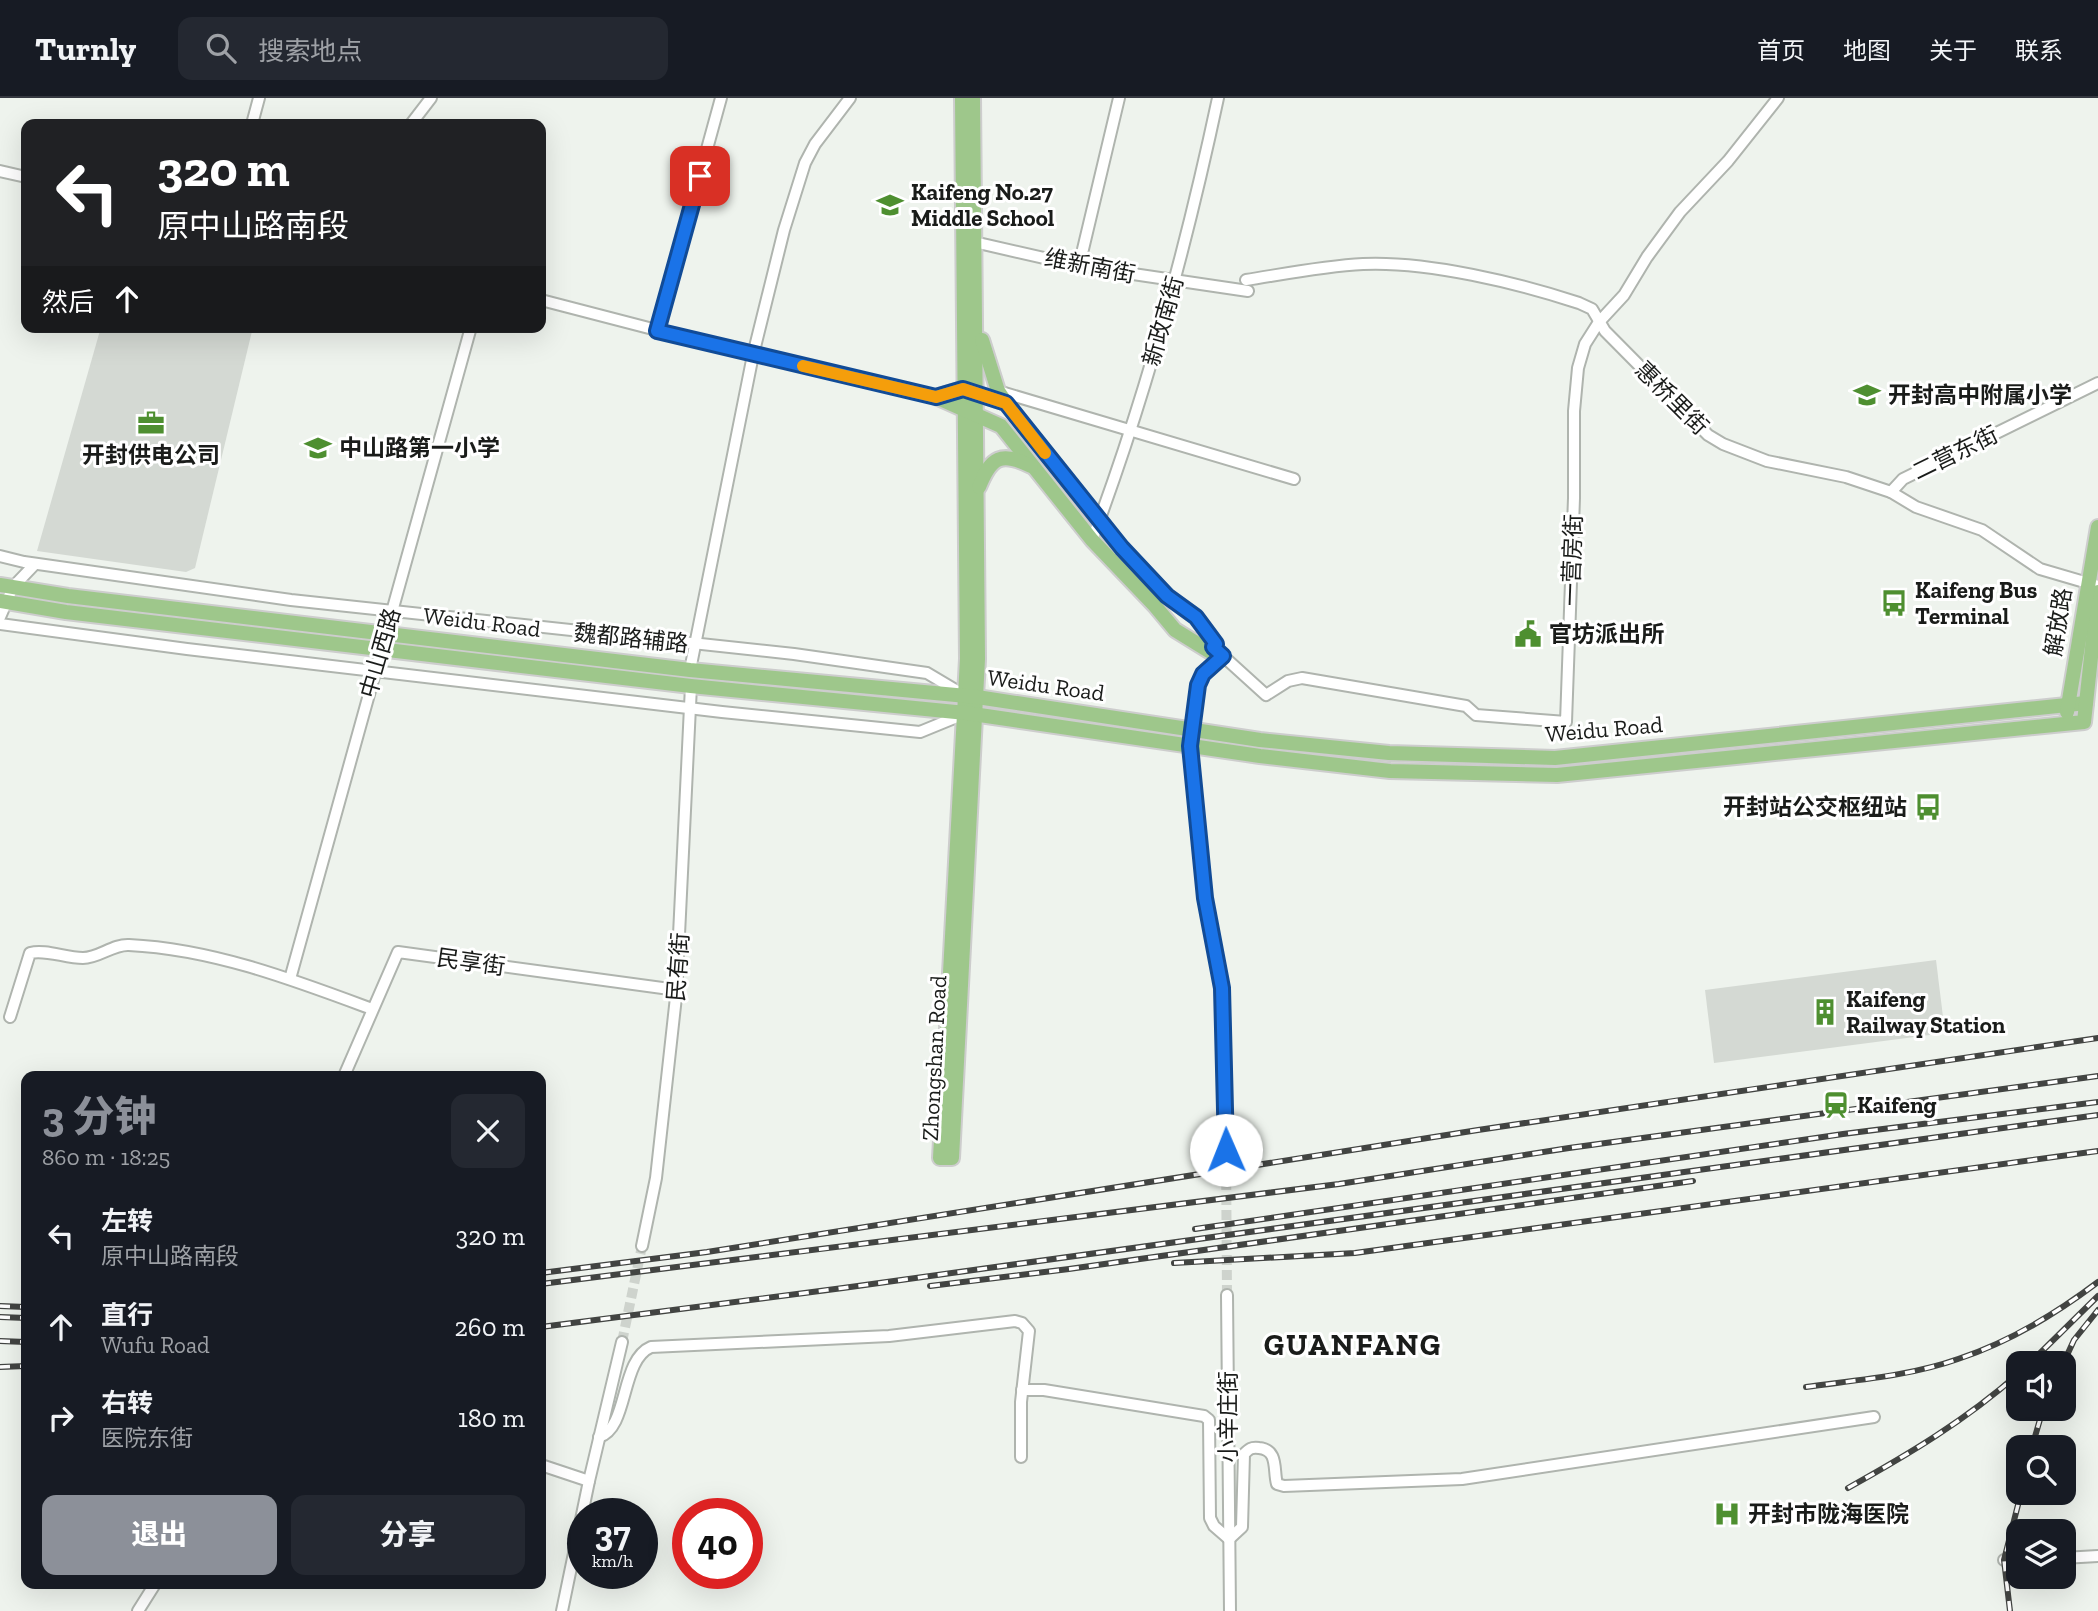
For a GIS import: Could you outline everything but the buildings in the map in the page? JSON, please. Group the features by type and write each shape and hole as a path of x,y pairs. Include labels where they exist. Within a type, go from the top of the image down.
{"main road":[{"name":"Zhongshan Road","path":"962,98 970,391 977,415 971,697"},
{"name":"Zhongshan Road","path":"971,714 940,1158 952,1158 971,714 964,407 970,391 974,300 973,98"},
{"path":"936,397 964,407 1001,426 1092,540 1175,630 1209,651 1218,652 1216,644 1196,617 1167,596 1099,522 1002,397 987,361 974,300"},
{"path":"936,397 970,391 1002,397"},
{"path":"977,492 992,462 1010,457 1031,466"},
{"name":"解放路","path":"2084,722 2098,527"},
{"name":"Weidu Road","path":"7,586 690,670 971,697 1389,754 1555,758 2086,703"},
{"name":"解放路","path":"2066,724 2094,587"},
{"name":"Weidu Road","path":"3,602 80,614 691,686 971,714 1190,746 1390,771 1557,775 2084,722"}],"street":[{"path":"253,119 259,98"},
{"path":"415,119 431,98"},
{"path":"657,331 721,98"},
{"path":"690,670 754,355 784,230 806,163 825,128 850,98"},
{"path":"1079,266 1119,98"},
{"name":"新政南街","path":"1092,540 1131,430 1174,282 1218,98"},
{"name":"一营房街","path":"1218,652 1266,695 1288,681 1301,678 1466,706 1476,715 1566,722 1576,398 1578,369 1585,344 1599,322 1624,295 1647,257 1680,212 1728,161 1778,98"},
{"path":"0,171 21,176"},
{"name":"维新南街","path":"974,242 1079,266 1174,282 1247,286"},
{"name":"惠桥里街","path":"1247,286 1363,264 1402,265 1471,275 1558,296 1592,309 1599,322 1708,435 1723,444 1767,461 1846,477 1891,492 1916,507 1982,530 2040,569 2094,587"},
{"path":"546,301 754,355 936,397"},
{"name":"中山西路","path":"290,979 469,333"},
{"name":"二营东街","path":"1891,492 1903,478 2098,383"},
{"path":"1002,397 1131,430 1294,479"},
{"name":"魏都路辅路","path":"0,556 35,564 291,600 794,654 927,673 971,697"},
{"path":"0,617 7,586 35,564"},
{"path":"0,624 689,708 920,732 971,714"},
{"path":"1218,652 1198,685 1190,746 1205,898 1222,988 1226,1150"},
{"name":"民有街","path":"642,1246 658,1166 677,990 691,686"},
{"path":"10,1017 27,957 37,952 68,958 90,958 125,944 212,957 290,979 372,1009"},
{"name":"民享街","path":"346,1071 398,952 677,990"},
{"name":"小辛庄街","path":"1227,1295 1230,1611"},
{"path":"599,1437 611,1429 637,1358 651,1347 889,1336 1015,1321 1022,1323 1029,1331 1022,1390 1021,1457"},
{"path":"562,1611 622,1342"},
{"path":"1022,1390 1044,1390 1204,1416 1209,1420 1210,1518 1214,1526 1229,1539 1242,1527 1244,1454 1253,1447 1270,1452 1275,1460 1277,1484 1284,1486 1462,1479 1874,1418"},
{"path":"546,1467 589,1481"},
{"path":"2076,1557 2098,1556"},
{"path":"138,1611 152,1589"}],"tunnel":[{"path":"1226,1150 1227,1295"},
{"path":"622,1342 642,1246"}],"railway":[{"path":"546,1272 707,1252 1478,1130 2098,1038"},
{"path":"546,1283 1339,1184 1569,1148 2098,1076"},
{"path":"1195,1229 1843,1134 2098,1102"},
{"path":"546,1326 2098,1115"},
{"path":"1174,1263 1355,1253 2098,1151"},
{"path":"930,1286 1069,1269 1693,1181"},
{"path":"1806,1387 1902,1373 1958,1359 1995,1345 2031,1326 2098,1282"},
{"path":"2042,1351 2098,1296"},
{"path":"0,1306 21,1307"},
{"path":"2069,1351 2074,1340 2098,1310"},
{"path":"0,1317 21,1318"},
{"path":"0,1341 21,1342"},
{"path":"0,1367 21,1366"},
{"path":"1848,1488 1936,1436 2006,1384"},
{"path":"2035,1435 2040,1421"},
{"path":"2010,1611 2004,1560 2018,1505"}],"slow traffic":[{"path":"803,366 936,397 963,389 1006,403 1045,453"}],"place":[{"name":"Kaifeng No.27 Middle School","path":"890,205"},
{"name":"开封高中附属小学","path":"1867,395"},
{"name":"开封供电公司","path":"151,423"},
{"name":"中山路第一小学","path":"318,448"},
{"name":"Kaifeng Bus Terminal","path":"1894,603"},
{"name":"官坊派出所","path":"1528,634"},
{"name":"开封站公交枢纽站","path":"1928,807"},
{"name":"Kaifeng Railway Station","path":"1825,1012"},
{"name":"Kaifeng","path":"1836,1105"},
{"name":"开封市陇海医院","path":"1727,1514"}],"district":[{"name":"GUANFANG","path":"1353,1345"}],"route":[{"path":"700,176 657,331 936,397 963,389 1006,403 1099,522 1167,596 1196,617 1216,644 1213,647 1223,656 1203,674 1198,685 1190,746 1205,898 1222,988 1226,1150"}]}
